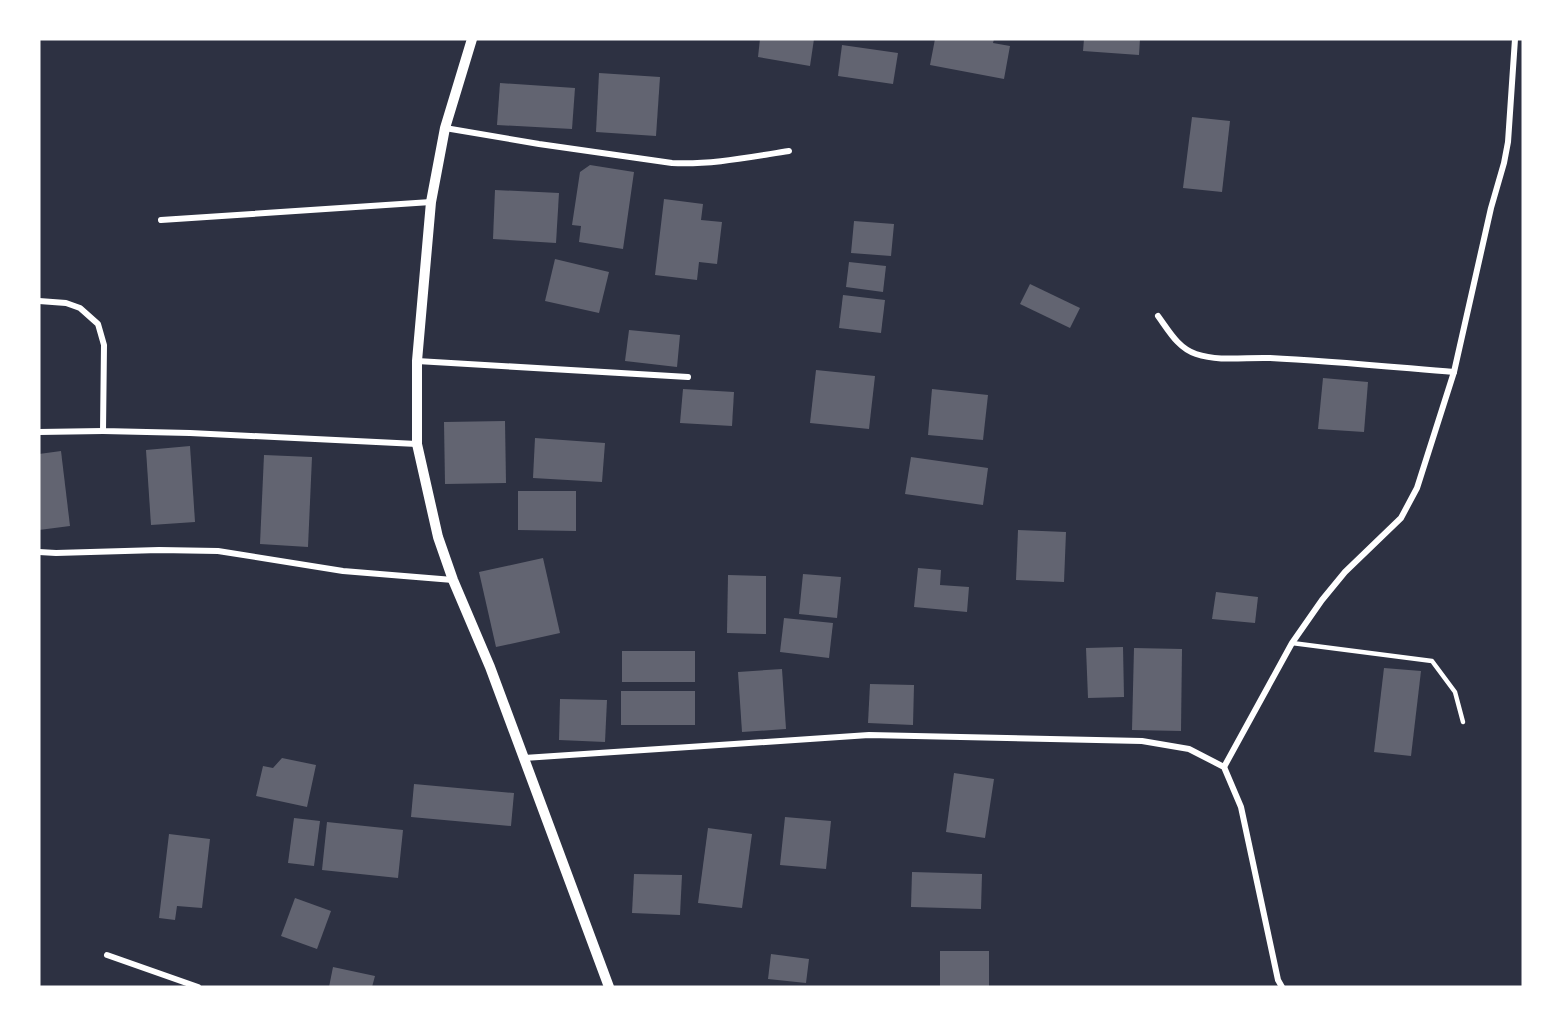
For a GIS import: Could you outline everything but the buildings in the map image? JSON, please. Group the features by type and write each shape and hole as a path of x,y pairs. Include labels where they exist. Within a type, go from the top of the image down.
{"street":[{"path":"472,39 445,128 431,202 417,361 417,444 438,537 453,580 490,667 609,987"},
{"path":"1224,767 1292,643 1345,572 1401,518 1411,502 1423,473 1454,372 1491,208 1504,163 1508,142 1515,39"},
{"path":"445,128 672,163 701,163 789,151"},
{"path":"161,220 431,202"},
{"path":"39,301 66,303 80,308 98,324 104,345 103,431"},
{"path":"1158,316 1179,345 1195,354 1212,358 1333,362 1454,372"},
{"path":"417,361 688,377"},
{"path":"39,432 190,433 417,444"},
{"path":"39,552 218,551 343,571 453,580"},
{"path":"524,758 881,736 1142,741 1189,749 1224,767 1241,807 1278,980 1282,987"},
{"path":"106,955 198,987"}],"lane":[{"path":"1292,643 1432,661 1455,692 1463,722"}]}
